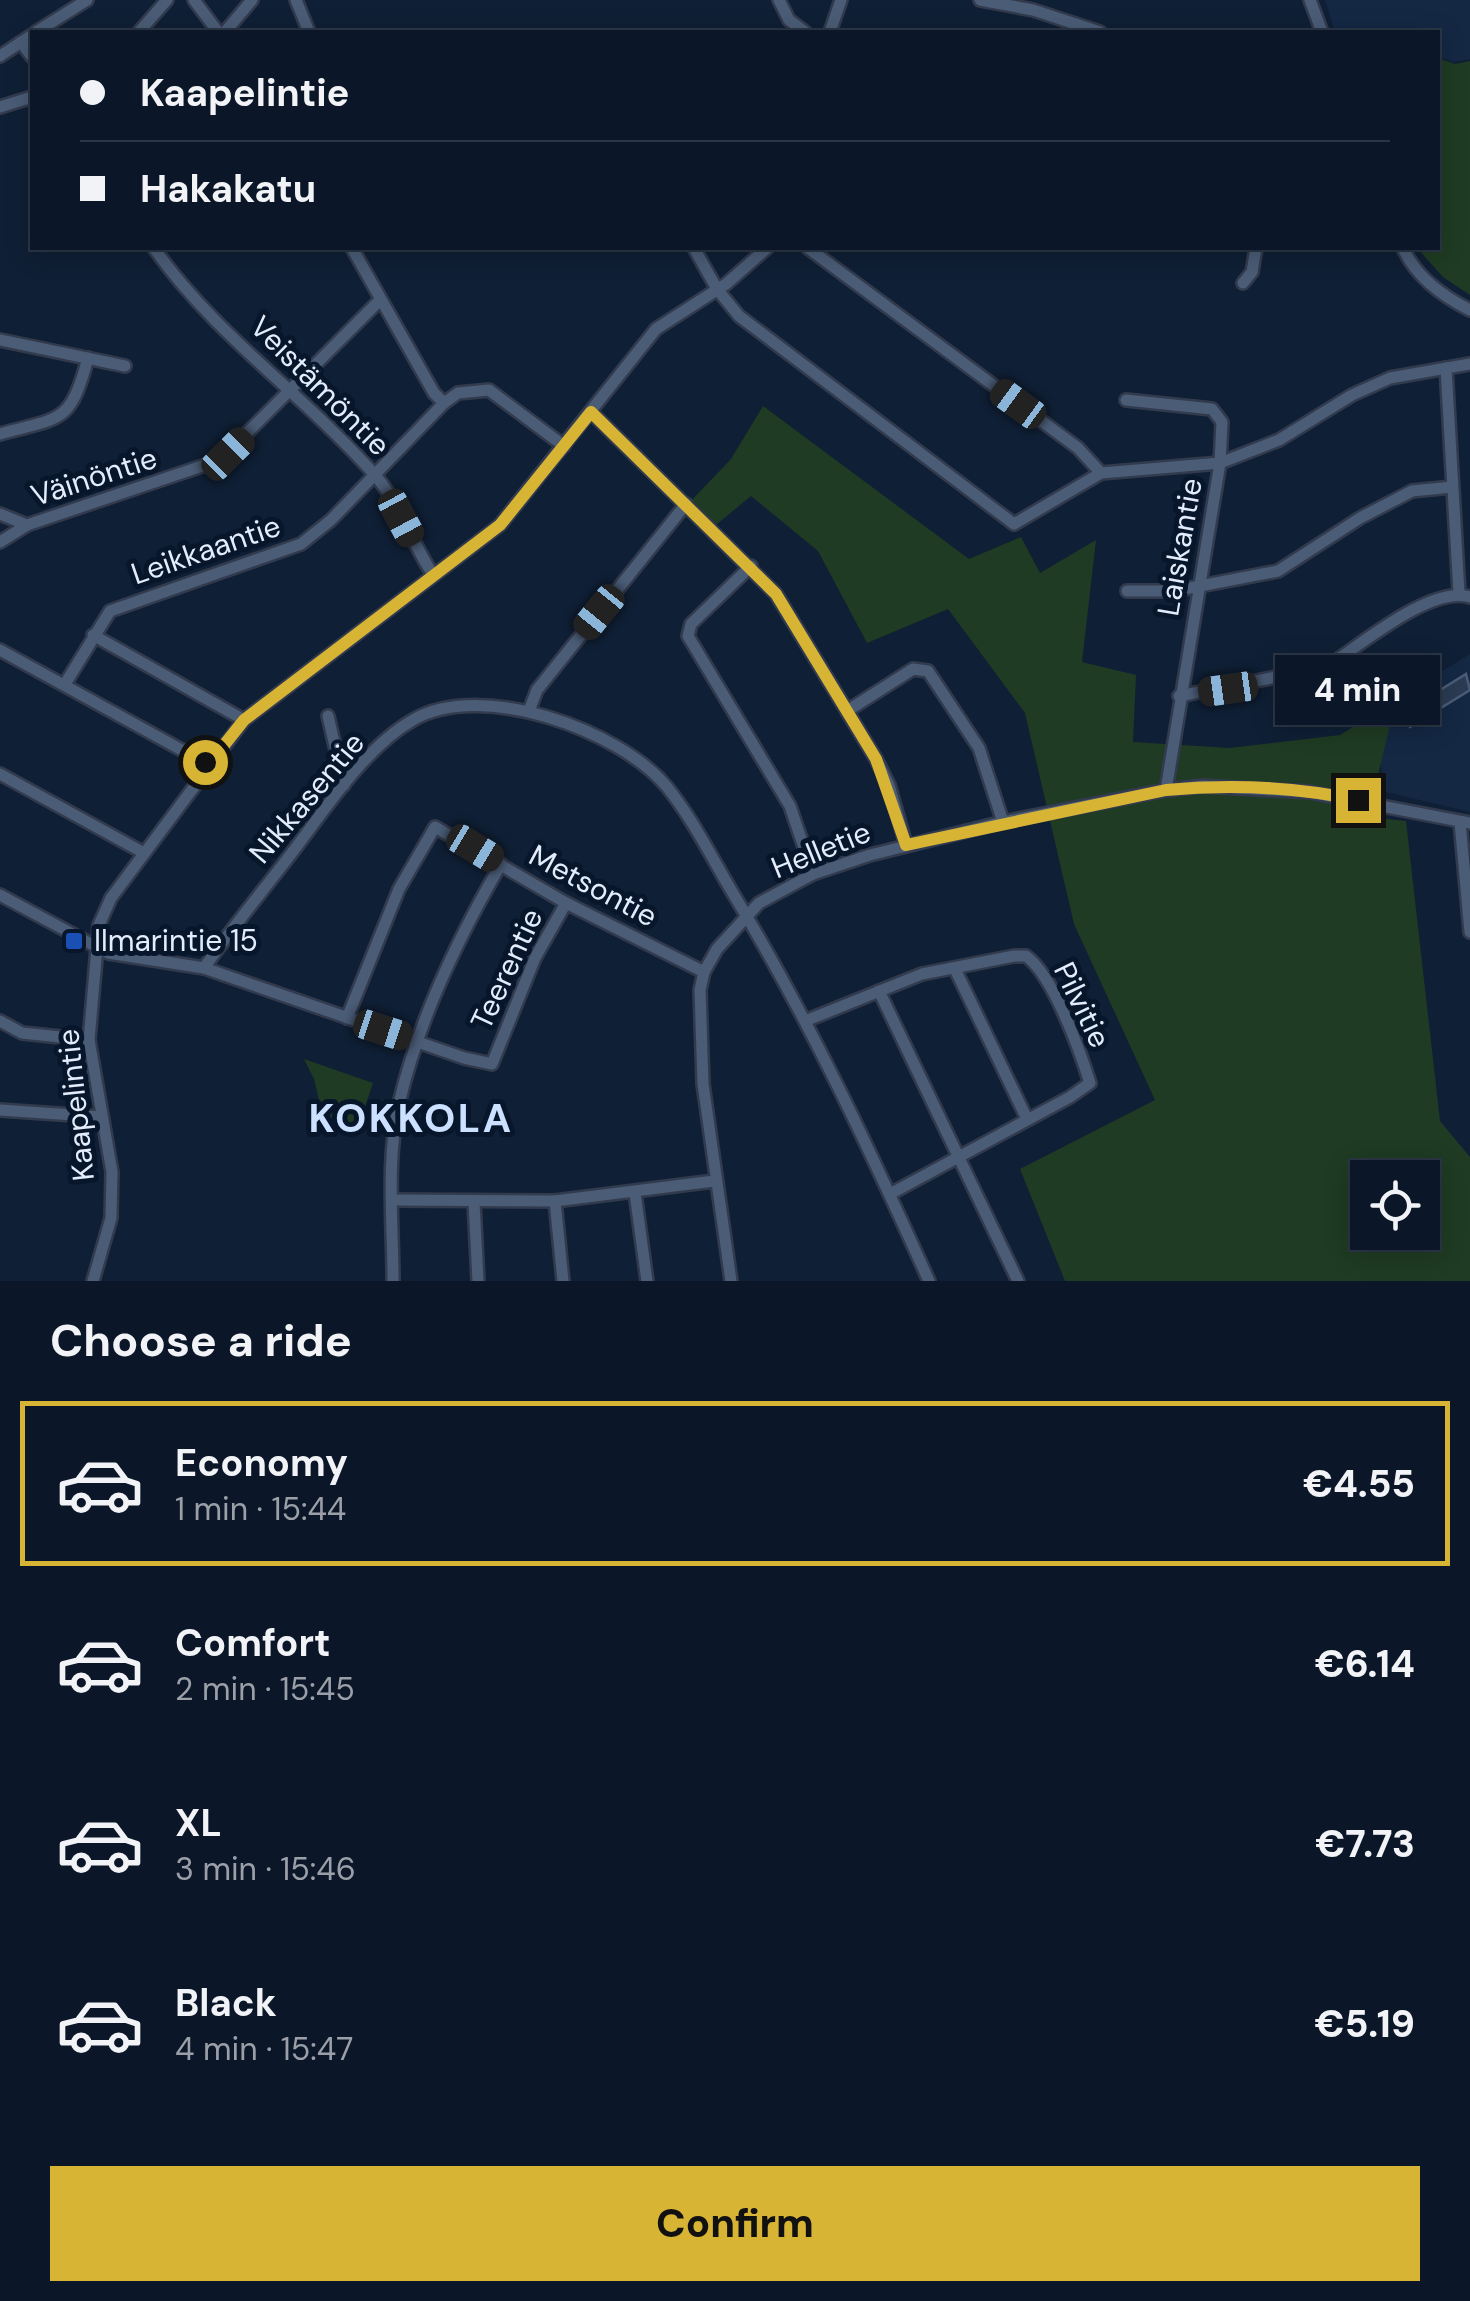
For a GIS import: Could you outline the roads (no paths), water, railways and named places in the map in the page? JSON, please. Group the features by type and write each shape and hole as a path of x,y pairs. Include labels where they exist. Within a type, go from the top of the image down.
{"street":[{"path":"42,30 87,0"},
{"path":"142,30 167,0"},
{"path":"194,0 220,30"},
{"path":"224,30 252,0"},
{"path":"296,0 306,30"},
{"path":"779,0 789,20 802,30"},
{"path":"831,30 841,0"},
{"path":"980,0 1034,10 1094,30"},
{"path":"1310,0 1321,30"},
{"path":"0,56 30,38"},
{"path":"0,107 30,98"},
{"name":"Veistämöntie","path":"155,250 172,273 375,474 432,573"},
{"path":"353,250 434,393 444,402 458,393 489,390 564,446"},
{"path":"695,250 738,316 1014,524 1101,474 1220,463 1222,422 1212,409 1126,400"},
{"name":"Kaapelintie","path":"93,1281 110,1218 112,1172 89,1040 104,911 244,720 432,573 500,525 656,329 717,289 766,250"},
{"path":"811,250 1078,448 1101,474"},
{"path":"1244,283 1252,272 1256,250"},
{"path":"1405,250 1426,280 1446,298 1470,310"},
{"name":"Väinöntie","path":"0,542 27,526 220,460 380,300"},
{"path":"0,340 126,366"},
{"path":"0,434 62,416 72,408 88,358"},
{"name":"Laiskantie","path":"1166,790 1220,463 1278,440 1352,395 1390,378 1470,364"},
{"path":"1180,696 1244,686 1330,664 1430,600 1464,595 1452,487 1446,368"},
{"name":"Leikkaantie","path":"65,684 110,612 129,602 301,544 331,520 444,402"},
{"path":"591,412 776,594 888,785 906,845"},
{"path":"1127,591 1174,591 1278,571 1360,518 1412,491 1452,487"},
{"path":"529,711 537,690 686,504"},
{"path":"0,514 27,526"},
{"path":"751,566 691,624 688,636 790,806 813,874"},
{"path":"93,636 244,720"},
{"path":"0,650 209,764"},
{"path":"847,711 913,670 928,671 979,748 1003,822"},
{"name":"Nikkasentie","path":"204,968 344,785 394,734 429,712 485,704 529,711 612,744 638,759 672,794 746,914 805,1021 930,1281"},
{"path":"328,716 344,785"},
{"path":"0,774 144,853"},
{"name":"Helletie","path":"704,972 746,914 813,874 906,845 1166,790 1203,786 1309,792 1465,823"},
{"path":"1465,823 1470,932"},
{"name":"Metsontie","path":"347,1018 399,889 435,827 566,902 704,972"},
{"path":"394,1281 393,1200 399,1104 418,1041 461,933 502,864"},
{"name":"Teerentie","path":"0,895 108,953 204,968 492,1064 536,958 566,902"},
{"name":"Pilvitie","path":"805,1021 922,974 1014,956 1026,956 1039,968 1090,1083 890,1194"},
{"path":"954,969 1027,1118"},
{"path":"704,972 698,1022 714,1181 731,1281"},
{"path":"879,991 1018,1281"},
{"path":"0,1022 22,1032 89,1040"},
{"path":"0,1110 102,1117"},
{"path":"393,1200 555,1200 714,1181"},
{"path":"634,1193 647,1281"},
{"path":"555,1200 562,1281"},
{"path":"474,1202 478,1281"}],"place":[{"name":"Ilmarintie 15","path":"74,941"}],"district":[{"name":"KOKKOLA","path":"411,1118"}]}
